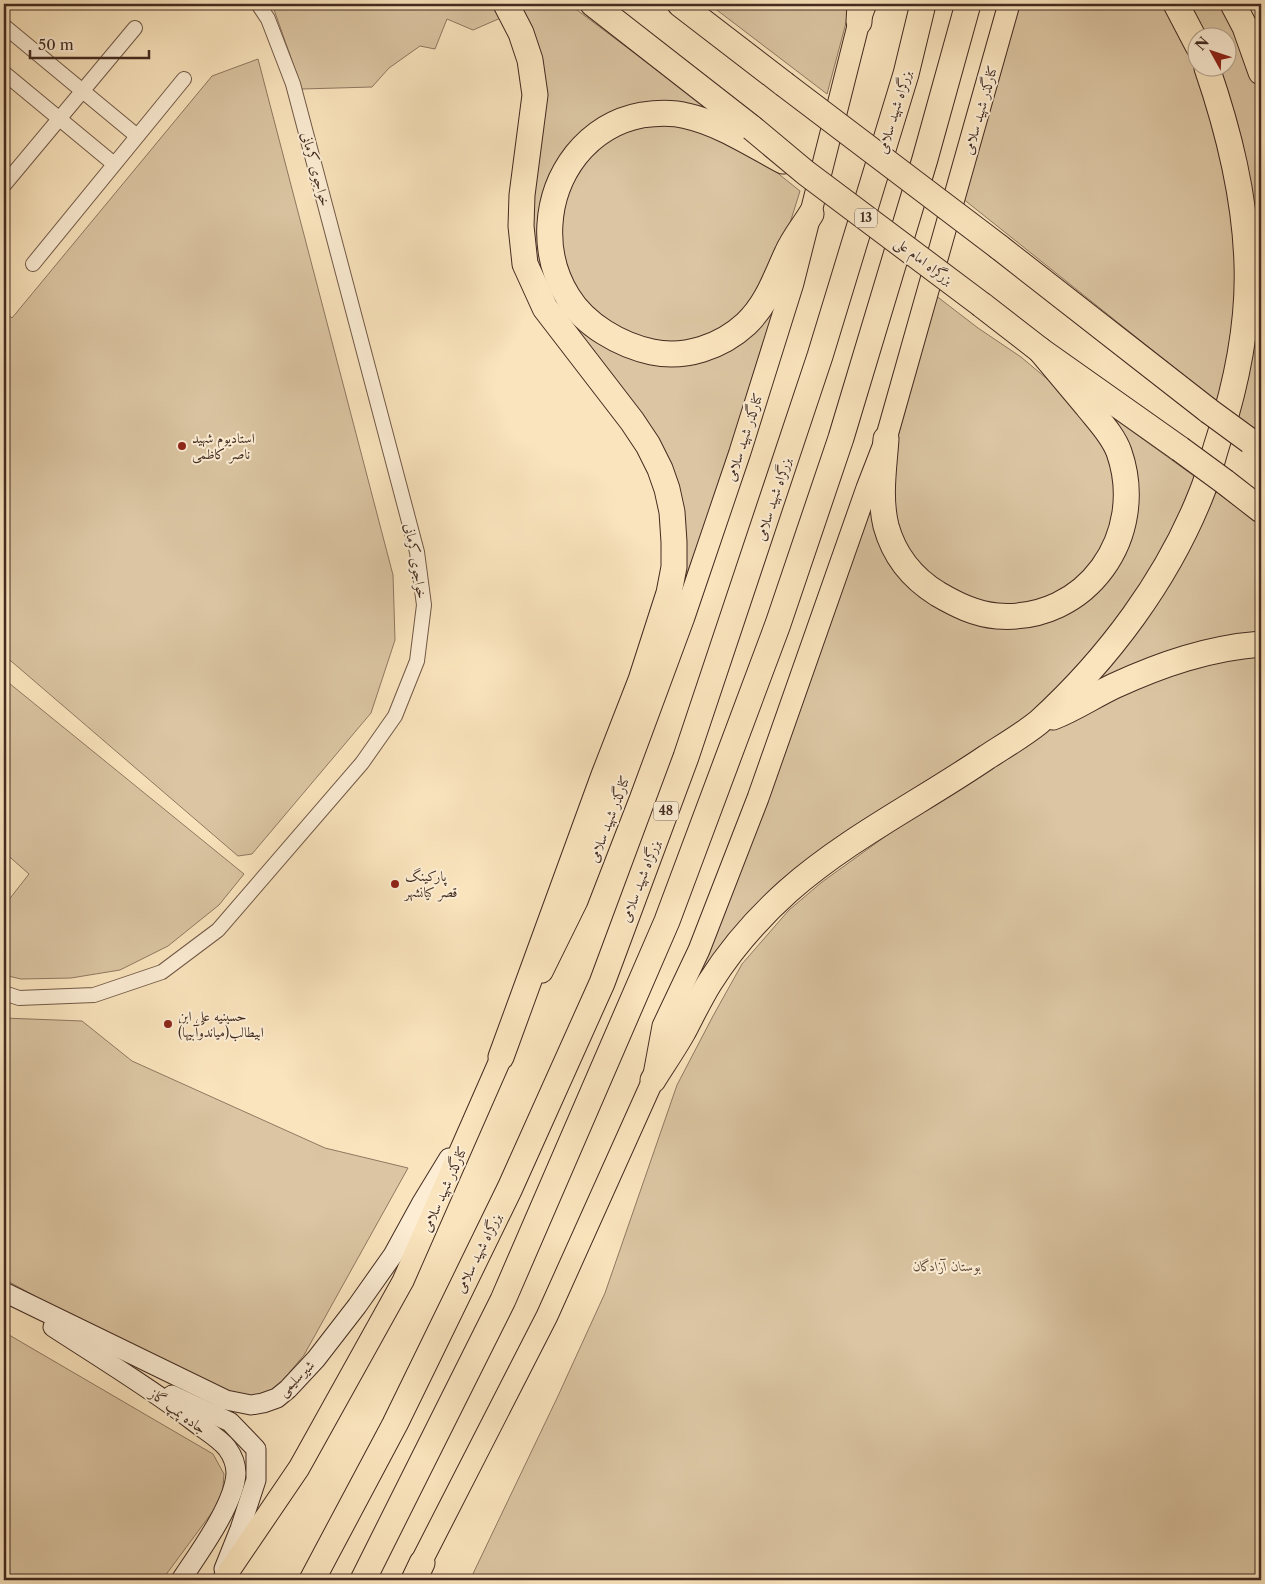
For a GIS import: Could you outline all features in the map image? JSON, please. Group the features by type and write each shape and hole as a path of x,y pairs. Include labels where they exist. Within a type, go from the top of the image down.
{"highway":[{"path":"501,1058 604,775 641,680 670,593 674,567 672,512 660,469 632,421 545,308 526,264 521,226 522,195 535,95 530,60 521,33 506,4"},
{"name":"بزرگراه امام علی","path":"592,4 752,128 806,173 1040,350 1180,449 1261,510"},
{"path":"680,4 1000,247 1256,446"},
{"name":"بزرگراه شهید سلامی","path":"312,1580 395,1424 510,1188 602,983 686,757 816,366 906,74 923,4"},
{"path":"363,1580 503,1300 667,920 778,624 841,438 922,168 968,4"},
{"path":"1176,4 1189,28"},
{"path":"1234,4 1261,72"},
{"path":"1037,724 1070,691 1127,626 1158,581 1202,492 1230,402 1246,313 1247,257 1244,212 1236,167 1223,115 1210,78"},
{"path":"806,173 720,128 687,116 666,113 631,117 612,124 598,134 582,147 570,162 562,176 552,205 549,236 554,265 568,297 596,327 615,338 646,351 663,354 683,354 700,350 725,340 745,325 774,286 787,251 811,214"},
{"path":"886,439 882,493 884,514 892,543 901,560 913,575 928,588 959,607 978,613 998,616 1029,614 1058,604 1092,580 1110,556 1123,529 1127,506 1127,487 1119,451 1112,438 1040,350"},
{"path":"653,1080 681,1036 710,982 738,944 787,892 826,861 1037,724 1066,712 1113,686 1158,667 1203,652 1261,644"}],"main road":[{"name":"کنارگذر شهید سلامی","path":"416,1574 547,1316 653,1080 663,1026 699,950 758,798 886,439 1009,4"},
{"name":"کنارگذر شهید سلامی","path":"223,1580 299,1468 403,1280 501,1058 577,901 684,617 743,442 793,282 862,10"},
{"name":"شیرسلیمی","path":"4,1293 36,1312 226,1400 251,1405 277,1398 288,1389 321,1352 388,1263 421,1204 479,1110"},
{"name":"جاده پمپ گاز","path":"36,1312 173,1406 219,1441 233,1459 236,1471 231,1493 214,1529 181,1580"},
{"path":"121,1371 230,1422 256,1449 256,1480 240,1529 219,1580"}],"street":[{"name":"خواجوی کرمانی","path":"4,993 19,998 94,995 162,972 218,930 362,763 395,716 417,661 424,605 417,552 293,84 268,19 258,4"},
{"path":"4,26 137,136"},
{"path":"4,185 135,28"},
{"path":"4,72 114,164"},
{"path":"33,264 184,78"}],"green space":[{"path":"272,4 495,4 503,17 473,30 447,19 435,49 420,46 389,68 372,87 302,89"},
{"path":"516,4 569,4 717,115 617,115 546,204 579,320 701,356 792,255 711,511 683,584 684,535 568,325 536,263"},
{"path":"709,4 851,4 827,94"},
{"path":"1015,4 1167,4 1188,46 1188,78 1201,78 1211,103 1237,242 1238,306 1220,404 962,198"},
{"path":"1187,4 1224,4 1234,28 1199,28"},
{"path":"1238,37 1252,70 1261,101 1261,435 1235,415 1253,333 1217,78 1238,78"},
{"name":"استادیوم شهید ناصر کاظمی","path":"258,59 393,575 395,640 371,713 252,854 238,856 4,655 4,311 12,318 212,76"},
{"path":"634,123 690,123 770,167 800,191 775,271 737,325 666,349 587,311 555,241 574,166"},
{"path":"935,295 978,328 1021,357 1070,397 1095,424 1121,477 1106,558 1042,606 972,605 907,558 888,497 896,444"},
{"path":"1104,411 1198,479 1156,566 1068,681 1028,716 831,847 677,1019 882,462 892,554 1013,624 1125,547"},
{"path":"1211,488 1261,525 1261,640 1082,691"},
{"name":"بوستان آزادگان","path":"1261,648 1261,1580 470,1580 605,1293 677,1085 742,964 789,910 822,882 897,828 1017,748 1109,694"},
{"path":"4,679 244,874 219,905 168,946 120,970 71,978 21,979 4,975 4,906 29,874 4,852"},
{"path":"4,1018 82,1021 132,1061 325,1148 408,1168 304,1355 273,1392 249,1398 230,1395 145,1357 4,1279"},
{"path":"4,1332 213,1454 224,1474 222,1499 162,1580 4,1580"}],"place":[{"name":"استادیوم شهید ناصر کاظمی","path":"182,446"},
{"name":"پارکینگ قصر کیانشهر","path":"395,884"},
{"name":"حسینیه علی ابن ابیطالب(میاندوآبیها)","path":"168,1024"}]}
